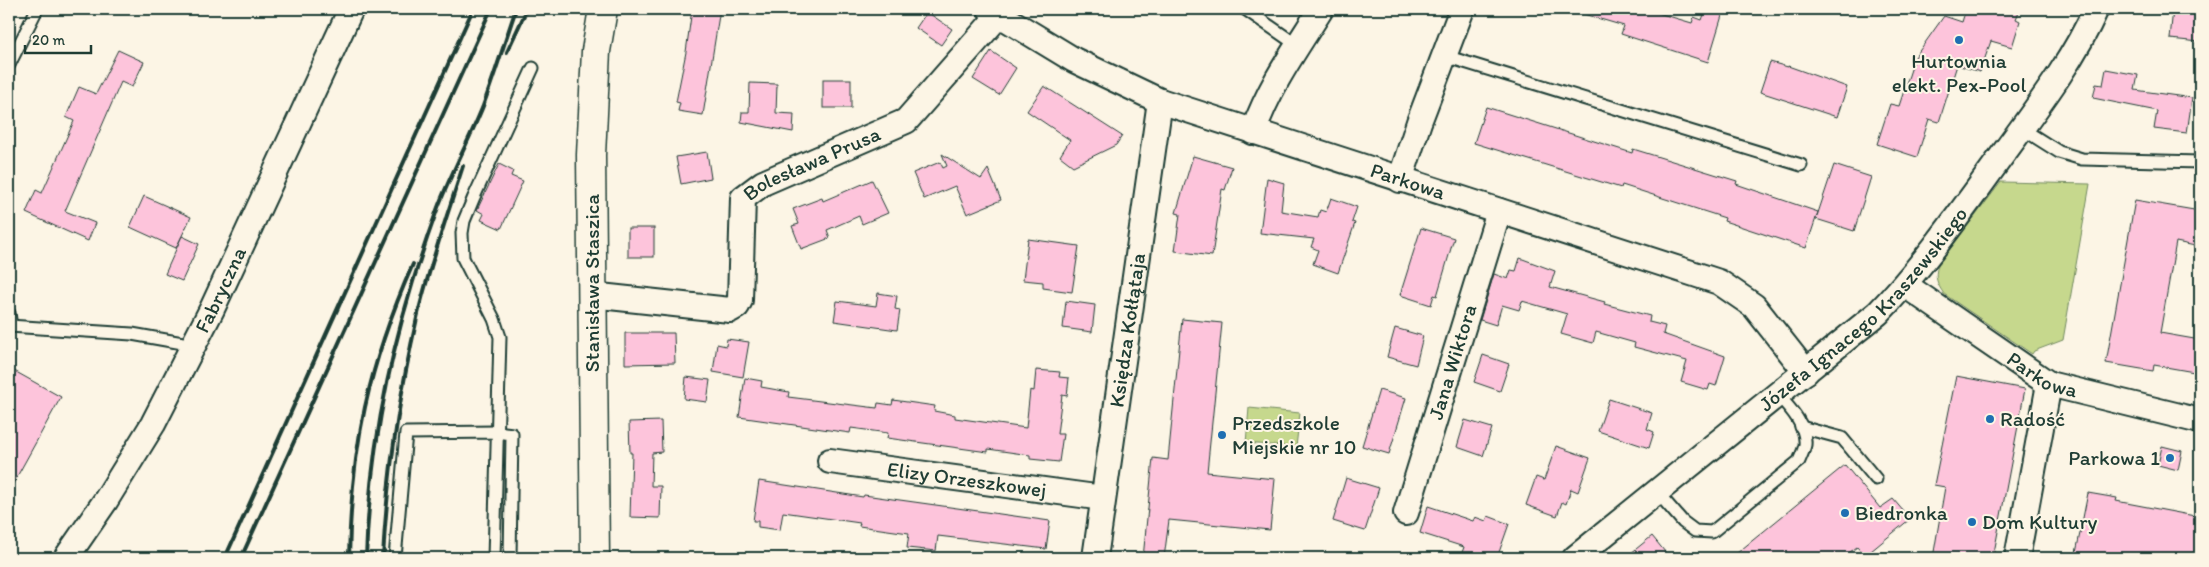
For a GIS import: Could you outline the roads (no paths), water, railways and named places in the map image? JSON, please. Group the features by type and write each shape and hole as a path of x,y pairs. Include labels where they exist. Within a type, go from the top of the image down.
{"street":[{"name":"Fabryczna","path":"66,558 106,500 153,424 194,345 351,9"},
{"name":"Stanisława Staszica","path":"595,558 591,295 593,87 603,9"},
{"path":"1253,132 1265,100 1297,45 1321,9"},
{"path":"1400,180 1419,122 1462,9"},
{"name":"Józefa Ignacego Kraszewskiego","path":"1575,558 1878,313 1905,284 2021,128 2074,50 2096,9"},
{"name":"Bolesława Prusa","path":"591,295 730,310 737,306 740,300 743,198 763,183 906,121 998,11"},
{"name":"Parkowa","path":"998,11 1074,60 1160,101 1719,282 1754,306 1806,372"},
{"name":"Księdza Kołłątaja","path":"1095,558 1160,101"},
{"name":"Jana Wiktora","path":"1406,513 1499,211"},
{"name":"Parkowa","path":"1905,284 2049,384 2200,421"},
{"path":"2017,558 2049,384"},
{"name":"Elizy Orzeszkowej","path":"830,462 1103,498"}],"lane":[{"path":"1245,9 1297,45"},
{"path":"9,65 36,11"},
{"path":"1445,56 1801,166"},
{"path":"494,558 500,337 494,319 463,258 462,234 464,222 474,197 534,68"},
{"path":"2021,128 2060,152 2082,159 2200,162"},
{"path":"9,313 10,326 132,334 194,345"},
{"path":"1657,492 1683,522 1695,531 1712,532 1799,460 1805,444 1801,427 1795,416 1778,395"},
{"path":"1801,427 1842,438 1876,479"},
{"path":"395,558 406,433 497,432 512,434 510,558"}],"railway":[{"path":"225,558 473,9"},
{"path":"241,558 491,9"},
{"path":"366,558 368,513 379,425 397,338 437,210 483,106 516,9"},
{"path":"507,52 527,9"},
{"path":"383,558 391,467 399,407 417,318 438,242 463,166"},
{"path":"349,558 350,518 354,480 358,443 365,408 384,337 413,264"}],"place":[{"name":"Hurtownia elekt. Pex-Pool","path":"1959,40"},
{"name":"Radość","path":"1990,419"},
{"name":"Przedszkole Miejskie nr 10","path":"1222,435"},
{"name":"Parkowa 1","path":"2170,458"},
{"name":"Biedronka","path":"1845,513"},
{"name":"Dom Kultury","path":"1972,522"}]}
